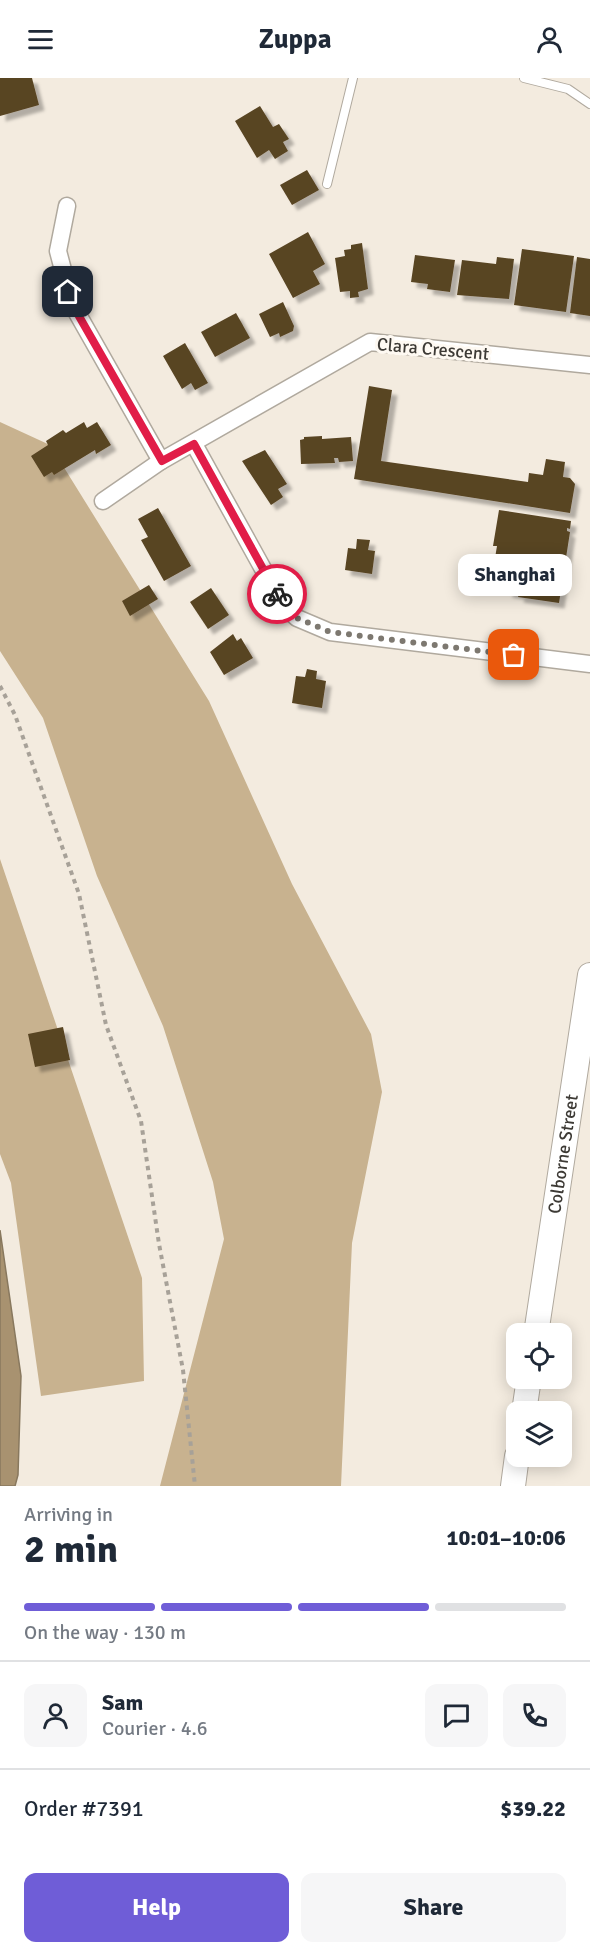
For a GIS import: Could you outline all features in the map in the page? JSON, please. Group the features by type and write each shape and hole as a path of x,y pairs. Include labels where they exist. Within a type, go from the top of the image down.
{"main road":[{"name":"Colborne Street","path":"538,1323 590,975"},
{"path":"513,1486 516,1467"}],"street":[{"path":"67,206 58,251 72,304 162,461"},
{"name":"Clara Crescent","path":"103,501 162,461 370,342 590,365"},
{"path":"194,444 284,605 297,618 330,632 590,664"}],"lane":[{"path":"327,184 353,78"},
{"path":"524,78 568,89 590,104"}],"path":[{"path":"0,686 15,715 80,894 106,1025 141,1120 159,1244 183,1370 195,1486"}],"shaded area":[{"path":"0,422 50,445 209,701 292,884 371,1034 382,1092 352,1243 341,1486 160,1486 224,1239 213,1182 163,1026 97,876 43,718 0,651"},
{"path":"0,859 142,1278 144,1381 41,1396 11,1183 0,1154"},
{"path":"0,1230 21,1376 18,1475 15,1486 0,1486"}],"building":[{"path":"0,78 32,78 39,105 0,116"},
{"path":"260,106 273,127 279,124 289,139 283,142 288,151 275,159 269,150 257,158 235,121"},
{"path":"307,170 319,190 292,205 280,185"},
{"path":"308,232 325,264 313,271 320,284 293,298 269,254"},
{"path":"362,243 368,289 358,292 359,297 350,298 350,291 340,292 335,258 345,256 344,250 351,249 351,245"},
{"path":"522,249 574,256 566,312 514,305"},
{"path":"415,255 455,260 450,292 427,289 428,284 411,282"},
{"path":"497,257 514,259 509,299 457,295 462,260 496,264"},
{"path":"577,257 590,259 590,316 570,313"},
{"path":"283,302 294,326 293,331 280,337 279,333 270,337 259,314"},
{"path":"236,313 250,338 215,357 201,332"},
{"path":"185,343 208,383 195,390 191,383 182,389 163,356"},
{"path":"369,386 392,390 381,461 528,482 529,473 543,475 546,459 565,462 563,477 570,478 575,484 570,513 354,479"},
{"path":"84,422 87,428 97,422 111,445 96,454 95,450 54,475 52,472 44,477 31,456 48,445 46,441 63,430 66,433"},
{"path":"322,436 322,439 351,437 353,461 339,462 338,458 334,458 335,463 301,464 300,440 304,437"},
{"path":"265,450 287,484 278,489 283,497 271,505 242,461"},
{"path":"158,508 191,566 164,581 141,540 148,537 138,519"},
{"path":"499,510 571,521 570,529 567,528 570,532 559,603 518,597 519,594 507,592 511,561 495,558 497,546 493,546"},
{"path":"357,539 370,540 368,550 375,551 372,574 345,570 348,548 356,549"},
{"path":"149,585 158,599 130,616 122,601"},
{"path":"211,588 229,615 208,629 190,602"},
{"path":"233,634 237,641 241,638 253,658 224,675 210,652"},
{"path":"307,669 317,671 316,679 326,681 322,708 292,703 296,676 305,677"},
{"path":"63,1027 70,1060 35,1067 28,1034"}],"way so far":[{"path":"277,594 297,618 312,627 330,632 514,655"}],"place":[{"name":"Shanghai","path":"514,655"}],"route":[{"path":"68,292 72,304 162,461 194,444 277,594"}]}
